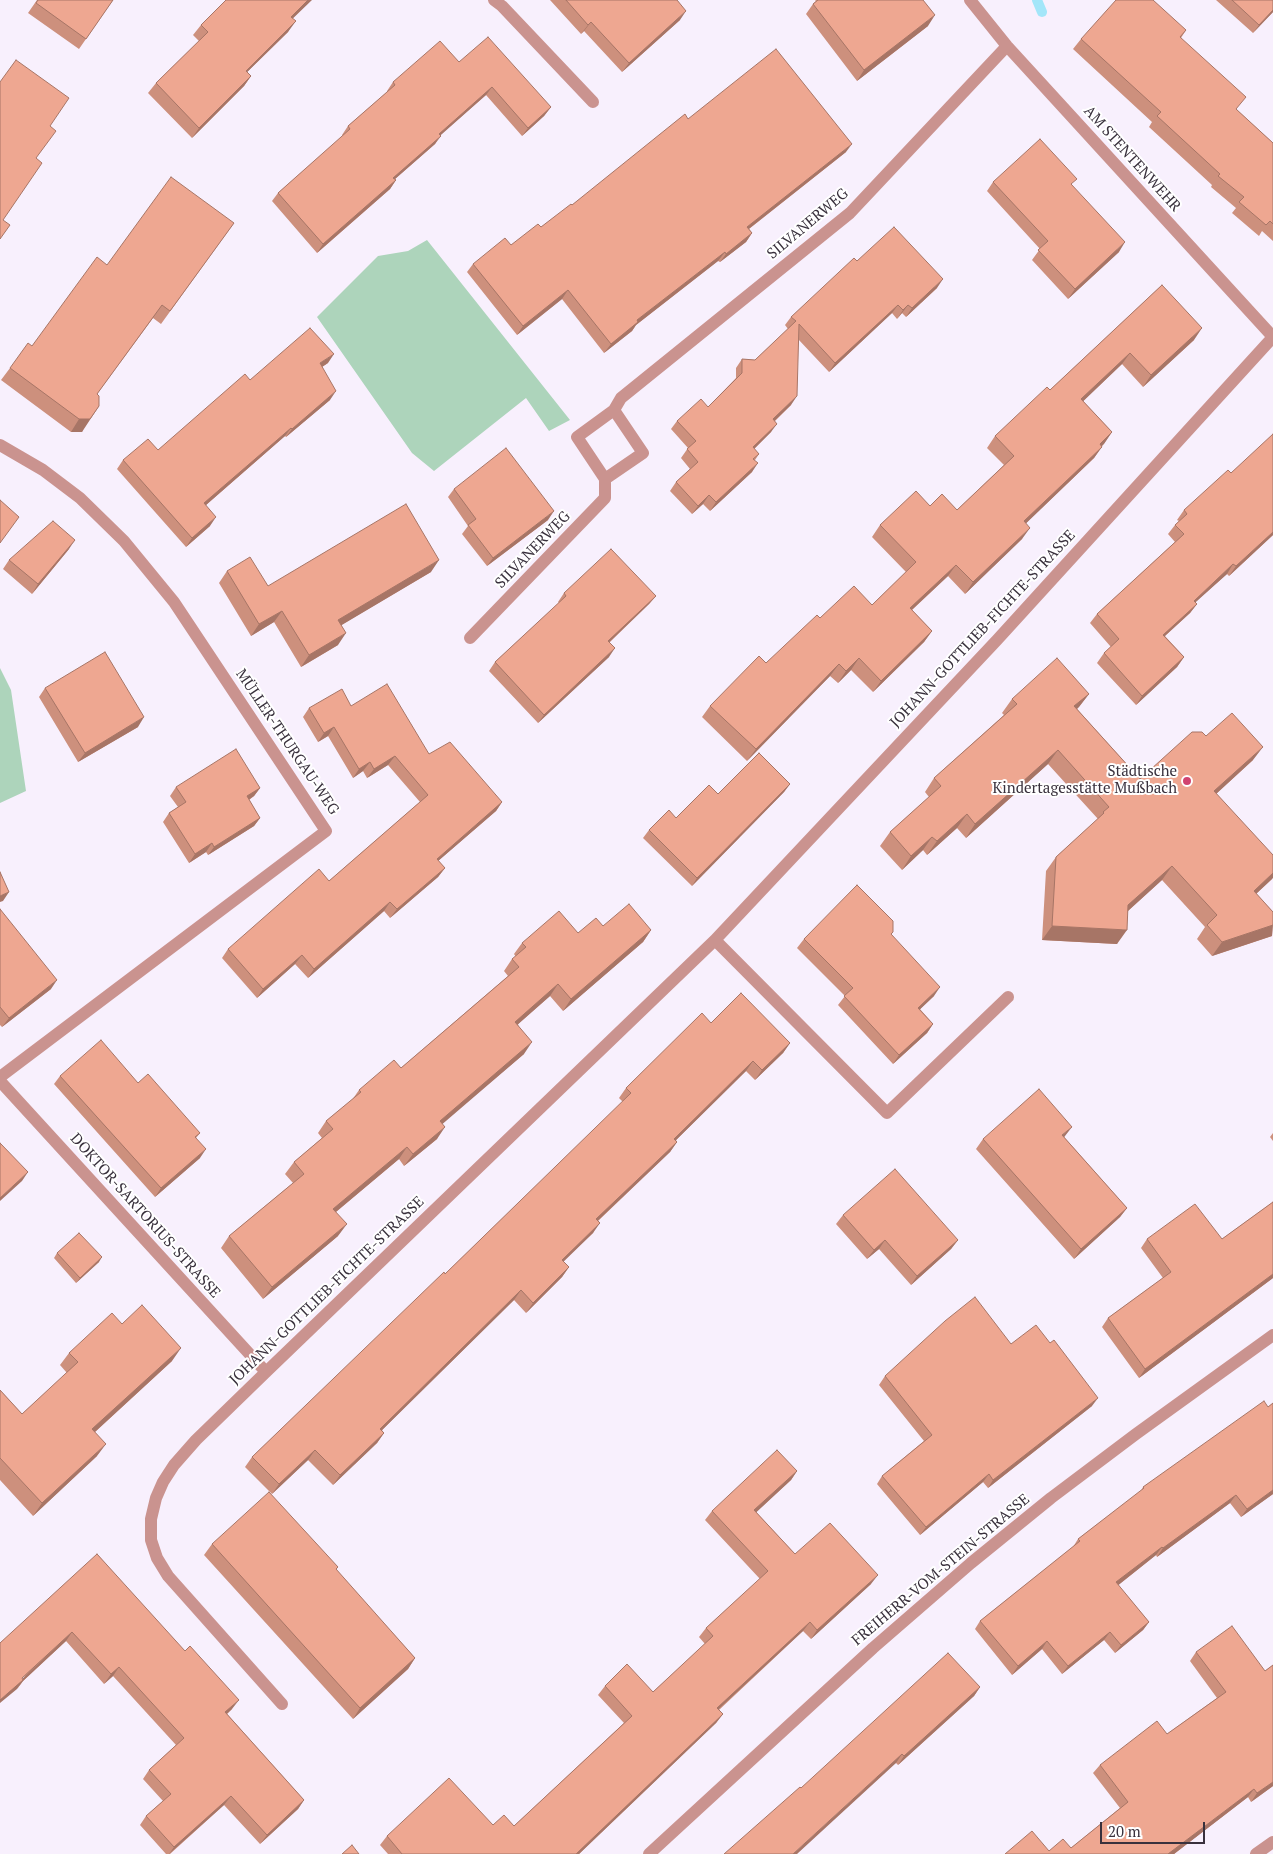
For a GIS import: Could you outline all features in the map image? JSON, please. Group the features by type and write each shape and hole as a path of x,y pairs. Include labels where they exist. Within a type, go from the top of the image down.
{"street":[{"path":"494,0 502,6 593,102"},
{"name":"AM STENTENWEHR","path":"970,0 1007,46 1273,337"},
{"name":"SILVANERWEG","path":"470,638 605,498 605,479 577,437 614,410 621,398 850,213 1007,46"},
{"name":"JOHANN-GOTTLIEB-FICHTE-STRASSE","path":"282,1704 168,1576 157,1558 151,1540 151,1519 156,1498 163,1482 174,1465 196,1440 266,1372 715,940 997,640 1273,337"},
{"path":"605,479 643,453 614,410"},
{"name":"MÜLLER-THURGAU-WEG","path":"0,445 43,470 80,498 124,540 174,602 326,831 0,1077"},
{"path":"715,940 887,1113 1008,997"},
{"name":"DOKTOR-SARTORIUS-STRASSE","path":"0,1082 266,1372"},
{"name":"FREIHERR-VOM-STEIN-STRASSE","path":"650,1854 873,1648 971,1564 1098,1463 1273,1334"},
{"path":"1256,1854 1273,1842"}],"green space":[{"path":"427,240 570,420 549,431 526,398 434,471 412,453 317,317 378,256 408,251"},
{"path":"0,668 11,690 26,791 0,803"}],"building":[{"path":"38,0 113,0 86,39 36,3"},
{"path":"226,0 308,0 291,17 296,21 246,71 251,76 199,128 156,83 208,32 201,25"},
{"path":"566,0 677,0 686,11 629,63 591,22 588,25"},
{"path":"818,0 923,0 935,15 864,70 813,4"},
{"path":"1116,0 1153,0 1186,30 1180,37 1246,97 1236,109 1273,143 1273,224 1270,221 1266,225 1239,202 1244,197 1218,176 1220,174 1157,116 1161,112 1081,39"},
{"path":"1232,0 1273,0 1273,10 1259,25"},
{"path":"488,37 551,107 528,128 492,87 439,134 441,136 393,178 396,180 323,244 278,193 350,129 348,126 395,85 393,82 440,41 459,62"},
{"path":"776,49 852,144 747,227 752,233 637,320 638,322 611,344 568,290 523,326 473,264 505,238 511,245 538,224 541,227 572,205 685,114 688,119"},
{"path":"16,60 69,98 50,126 56,131 36,158 42,163 3,220 10,225 0,239 0,82"},
{"path":"1040,139 1077,179 1071,184 1125,242 1075,289 1038,250 1048,241 993,182"},
{"path":"171,177 234,223 170,311 162,305 97,394 99,396 99,406 90,419 79,419 10,368 28,343 32,346 97,257 107,265"},
{"path":"894,227 943,279 912,308 908,305 903,310 898,305 835,363 799,324 797,396 773,419 777,424 753,447 759,454 753,459 758,463 716,502 709,495 698,506 676,482 698,462 687,449 696,441 677,421 701,399 708,407 742,373 742,359 755,360 796,321 791,317 854,258 857,261"},
{"path":"1162,285 1202,328 1151,375 1130,353 1081,399 1112,432 1100,444 1102,447 1024,521 1030,528 973,582 956,565 910,608 932,631 881,681 859,658 846,671 839,664 756,749 710,706 759,656 766,663 817,615 820,618 854,586 872,605 916,562 880,525 916,491 930,506 942,494 957,510 1014,456 995,436 1047,387 1050,390"},
{"path":"310,328 334,354 320,363 336,391 204,503 216,517 192,538 123,460 148,439 158,450 245,374 250,380"},
{"path":"1273,434 1273,532 1236,566 1233,564 1194,601 1197,604 1163,635 1184,657 1142,696 1104,653 1119,639 1097,614 1184,534 1175,525 1187,514 1184,510 1228,470 1231,473"},
{"path":"506,448 554,511 493,558 468,525 476,519 454,489"},
{"path":"0,500 19,517 0,543"},
{"path":"406,504 439,560 338,620 346,633 309,655 282,611 259,624 227,571 250,557 268,586"},
{"path":"53,521 75,540 38,584 9,560"},
{"path":"611,549 656,596 608,641 615,648 544,715 495,662 566,596 564,593"},
{"path":"105,652 144,717 85,753 45,688"},
{"path":"1057,658 1089,694 1074,706 1140,779 1192,732 1202,732 1206,736 1232,713 1263,747 1214,791 1273,855 1273,873 1254,891 1273,912 1273,925 1222,942 1207,925 1217,915 1172,866 1128,905 1127,930 1052,926 1056,857 1109,807 1058,750 975,824 967,814 937,841 932,837 911,856 890,832 941,786 934,778 1017,704 1012,699"},
{"path":"387,684 429,754 450,742 502,802 437,859 445,868 397,909 390,902 314,969 302,955 263,989 228,949 319,869 329,881 428,795 395,756 374,769 370,762 359,769 334,727 324,733 309,708 342,689 351,706"},
{"path":"236,749 260,788 247,796 260,818 214,847 212,843 195,854 169,813 186,802 176,787"},
{"path":"759,753 790,784 697,878 649,830 669,810 676,818 709,785 718,794"},
{"path":"0,872 9,892 0,896"},
{"path":"857,885 893,921 893,932 891,934 940,987 918,1008 933,1024 899,1055 844,996 853,988 804,939"},
{"path":"629,904 651,930 571,999 558,984 515,1022 532,1042 440,1121 445,1127 413,1154 407,1147 333,1209 347,1224 272,1287 229,1236 304,1174 294,1162 333,1129 326,1121 361,1092 359,1090 394,1060 401,1068 519,967 512,959 526,947 522,943 559,911 578,933 596,918 603,926"},
{"path":"0,909 57,980 9,1018 0,1007"},
{"path":"741,993 790,1043 762,1070 753,1061 674,1139 677,1142 596,1219 600,1223 562,1260 569,1267 533,1303 521,1290 380,1429 384,1433 340,1475 315,1450 279,1484 252,1457 444,1272 445,1274 631,1093 626,1088 702,1013 711,1023"},
{"path":"101,1040 138,1083 148,1074 200,1133 195,1137 206,1149 161,1188 60,1076"},
{"path":"1039,1089 1072,1127 1062,1135 1127,1208 1081,1249 983,1139"},
{"path":"0,1143 28,1172 0,1198"},
{"path":"895,1169 958,1240 917,1276 885,1240 874,1250 843,1215"},
{"path":"1273,1202 1273,1274 1145,1369 1108,1318 1171,1272 1147,1239 1195,1204 1222,1239"},
{"path":"79,1233 102,1257 80,1278 57,1253"},
{"path":"975,1297 1011,1344 1036,1325 1050,1343 1054,1340 1098,1398 993,1480 989,1474 926,1527 882,1476 932,1435 885,1376 945,1321"},
{"path":"142,1305 181,1348 92,1429 106,1444 42,1503 0,1458 0,1390 22,1414 78,1362 69,1353 112,1313 122,1324"},
{"path":"1264,1401 1268,1407 1273,1403 1273,1490 1247,1509 1236,1495 1116,1582 1149,1622 1121,1645 1110,1632 1068,1666 1047,1641 1018,1666 980,1621 1080,1541 1078,1539 1143,1487"},
{"path":"777,1450 797,1471 754,1510 795,1554 830,1523 878,1575 817,1630 810,1622 717,1708 723,1714 576,1854 402,1854 387,1836 449,1778 493,1825 504,1815 514,1826 632,1716 605,1686 627,1664 653,1692 713,1636 706,1628 768,1571 712,1511"},
{"path":"269,1492 338,1567 336,1569 415,1658 360,1708 212,1544"},
{"path":"97,1554 185,1651 190,1646 239,1700 225,1712 304,1800 267,1835 231,1796 174,1847 146,1816 171,1794 149,1770 184,1738 119,1667 111,1674 72,1632 0,1700 0,1643"},
{"path":"1232,1626 1265,1671 1273,1665 1273,1782 1257,1793 1254,1789 1168,1854 1005,1854 1032,1831 1049,1851 1063,1839 1071,1848 1128,1802 1100,1765 1157,1721 1167,1734 1226,1692 1196,1652"},
{"path":"948,1653 980,1687 904,1756 902,1754 793,1854 724,1854 801,1788"},
{"path":"352,1845 359,1854 342,1854"}],"waterway":[{"path":"1037,0 1042,12"}],"place":[{"name":"Städtische Kindertagesstätte Mußbach","path":"1187,781"}]}
